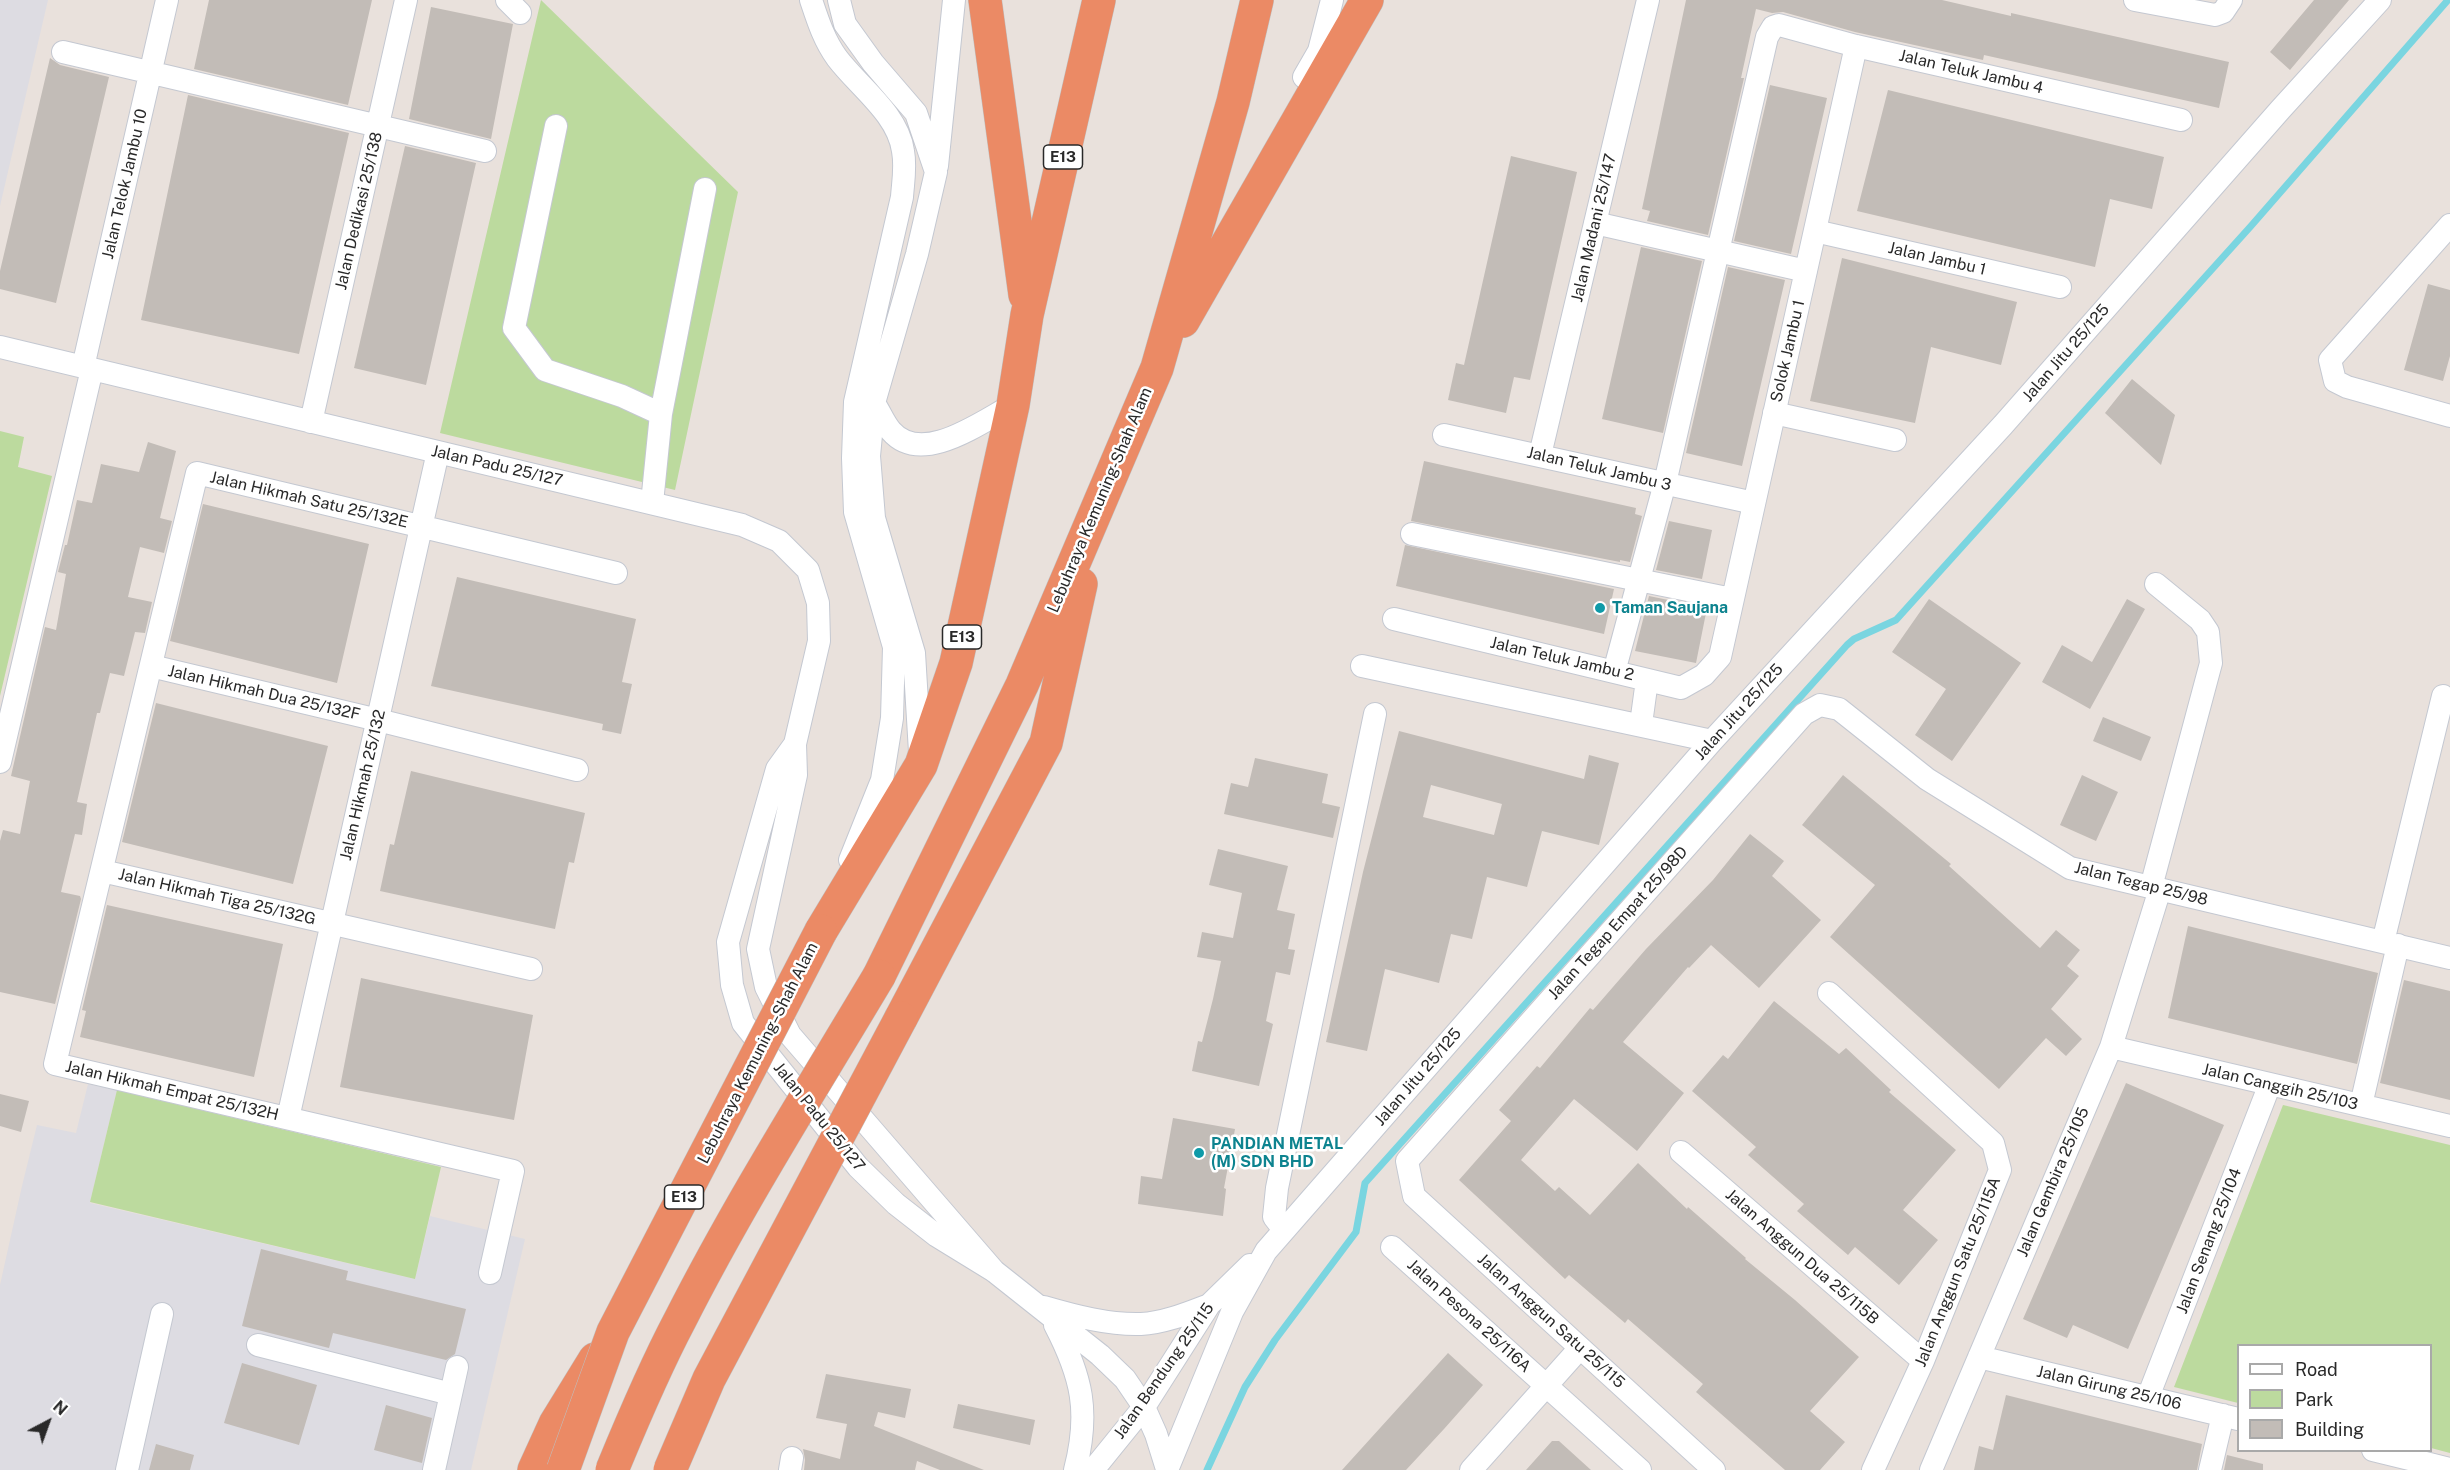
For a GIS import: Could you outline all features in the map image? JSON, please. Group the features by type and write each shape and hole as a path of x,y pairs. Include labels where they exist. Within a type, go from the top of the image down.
{"highway":[{"path":"985,0 1027,315"},
{"name":"E13","path":"821,931 921,765 956,663 1012,405 1027,315 1099,0"},
{"name":"Lebuhraya Kemuning-Shah Alam","path":"612,1470 645,1392 690,1300 738,1212 879,976 1022,685 1157,368 1233,102 1257,0"},
{"path":"1157,368 1367,0"},
{"path":"670,1470 709,1379 1046,742 1098,506"},
{"name":"Lebuhraya Kemuning–Shah Alam","path":"563,1470 613,1332 821,931"},
{"path":"534,1470 555,1424 613,1332"}],"street":[{"name":"Jalan Telok Jambu 10","path":"0,762 167,0"},
{"name":"Jalan Dedikasi 25/138","path":"311,422 406,0"},
{"path":"811,0 825,40 838,60 886,115 896,131 903,149 905,170 902,197 855,402 853,458 855,512 894,647 892,718 882,780 821,931"},
{"path":"839,0 845,24 873,63 916,114 936,172"},
{"path":"921,765 914,653 874,518 869,456 874,403 917,254 936,172 954,0"},
{"path":"1178,292 1244,185 1319,51 1332,0"},
{"name":"Jalan Madani 25/147","path":"1540,455 1648,0"},
{"path":"2135,0 2215,15 2223,12 2231,0"},
{"name":"Jalan Jitu 25/125","path":"1167,1470 1224,1329 1266,1251 1712,741 2003,425 2280,110 2380,0"},
{"name":"Jalan Teluk Jambu 4","path":"1716,251 1767,37 1773,27 1779,25 1856,46 2181,120"},
{"name":"Solok Jambu 1","path":"1720,657 1856,46"},
{"path":"63,51 485,151"},
{"path":"556,126 514,328 545,370 622,396 661,414"},
{"path":"652,503 661,414 705,189"},
{"path":"1595,223 1806,271"},
{"path":"2450,225 2330,360 2335,381 2347,387 2450,416"},
{"name":"Jalan Jambu 1","path":"1815,231 2060,287"},
{"path":"1614,672 1665,483 1716,251"},
{"name":"Jalan Padu 25/127","path":"0,347 742,525 779,541 808,570 818,603 819,642 795,744 796,775 758,949 766,987 790,1035 994,1271 1031,1303 1100,1355 1125,1379 1144,1407 1156,1434 1167,1470"},
{"path":"874,403 892,432 913,444 941,443 1012,405"},
{"path":"1774,413 1895,440"},
{"name":"Jalan Teluk Jambu 3","path":"1444,435 1754,503"},
{"name":"Jalan Hikmah 25/132","path":"288,1118 438,452"},
{"name":"Jalan Hikmah Satu 25/132E","path":"151,666 197,473 616,573"},
{"path":"1412,534 1732,599"},
{"name":"Jalan Gembira 25/105","path":"1931,1470 2110,1047 2156,888 2211,663 2208,632 2200,620 2156,584"},
{"name":"Jalan Teluk Jambu 2","path":"1394,619 1681,688 1704,675 1720,657"},
{"path":"102,871 151,666"},
{"name":"Jalan Hikmah Dua 25/132F","path":"151,666 577,770"},
{"path":"1362,666 1712,741"},
{"path":"1641,724 1647,680"},
{"path":"2361,1105 2390,943 2443,696"},
{"name":"Jalan Tegap Empat 25/98D","path":"1407,1161 1804,714 1820,705 1839,709"},
{"name":"Jalan Tegap 25/98","path":"1839,709 1927,779 2070,868 2450,958"},
{"path":"1284,1230 1274,1217 1277,1188 1375,714"},
{"name":"Jalan Padu 25/127","path":"795,744 777,769 728,942 732,984 743,1023 858,1167 896,1204 929,1230 994,1271"},
{"name":"Jalan Hikmah Tiga 25/132G","path":"102,871 531,969"},
{"name":"Jalan Hikmah Empat 25/132H","path":"102,871 55,1064 513,1172 490,1273"},
{"name":"Jalan Anggun Satu 25/115A","path":"1829,993 1993,1143 2000,1170 1923,1361 1873,1470"},
{"name":"Jalan Canggih 25/103","path":"2110,1047 2450,1126"},
{"name":"Jalan Senang 25/104","path":"2148,1397 2270,1084"},
{"name":"Jalan Anggun Dua 25/115B","path":"1681,1152 1923,1361"},
{"name":"Jalan Anggun Satu 25/115","path":"1407,1161 1414,1196 1714,1470"},
{"name":"Jalan Pesona 25/116A","path":"1392,1247 1640,1470"},
{"name":"Jalan Bendung 25/115","path":"1093,1470 1144,1407 1209,1305 1239,1273 1266,1251"},
{"path":"1031,1303 1071,1315 1142,1324 1176,1317 1209,1305"},
{"path":"128,1470 162,1314"},
{"path":"1052,1318 1067,1348 1083,1400 1083,1426 1075,1470"},
{"path":"258,1345 451,1394"},
{"path":"1471,1470 1580,1348"},
{"name":"Jalan Girung 25/106","path":"1979,1357 2230,1417"},
{"path":"435,1470 457,1367"},
{"path":"2210,1470 2230,1417"},
{"path":"2381,1452 2449,1469"}],"shaded area":[{"path":"0,0 48,0 0,206"},
{"path":"88,1084 117,1090 90,1203 415,1279 430,1216 525,1239 471,1470 0,1470 0,1285 22,1186 37,1125 76,1133"}],"green space":[{"path":"541,0 738,192 675,490 440,433"},
{"path":"0,431 24,437 18,467 52,476 0,696"},
{"path":"117,1090 441,1167 415,1279 90,1202"},
{"path":"2283,1105 2450,1145 2450,1453 2432,1448 2432,1344 2237,1344 2237,1403 2174,1387"}],"building":[{"path":"209,0 372,0 348,105 194,69"},
{"path":"1686,0 1942,0 2011,16 2011,13 2229,62 2219,108 1984,55 1983,60 1855,32 1783,12 1772,13 1756,9 1741,78 1744,78 1708,235 1647,221 1650,211 1642,209"},
{"path":"2314,0 2349,0 2290,70 2270,52"},
{"path":"431,7 513,24 491,139 409,119"},
{"path":"50,58 60,65 109,77 56,303 0,289 0,271"},
{"path":"1770,85 1827,98 1791,254 1734,241"},
{"path":"1888,90 2164,157 2152,209 2110,199 2095,267 1857,211"},
{"path":"188,95 349,133 299,354 141,320"},
{"path":"405,146 476,163 426,385 354,368"},
{"path":"1511,156 1577,172 1530,380 1514,377 1506,413 1448,400 1456,363 1464,365"},
{"path":"1641,247 1702,261 1663,433 1602,419"},
{"path":"1842,258 2017,302 2001,365 1931,347 1915,423 1810,401"},
{"path":"1728,267 1785,280 1742,466 1686,453"},
{"path":"2428,284 2450,290 2450,356 2443,381 2404,370"},
{"path":"2132,379 2175,415 2161,465 2105,413"},
{"path":"148,442 176,451 160,518 172,521 164,553 140,547 128,597 152,602 145,633 135,632 124,676 110,673 100,713 97,713 77,802 87,804 82,835 75,834 61,892 80,896 81,899 55,1004 0,992 0,841 3,830 20,834 30,781 11,776 45,627 56,630 66,574 58,572 65,545 67,545 77,500 92,503 101,464 139,472"},
{"path":"1424,461 1636,508 1635,514 1642,516 1630,562 1620,560 1620,562 1411,521"},
{"path":"203,504 369,544 337,683 170,641"},
{"path":"1669,521 1712,530 1702,579 1656,570"},
{"path":"1405,545 1614,589 1604,634 1396,586"},
{"path":"457,577 636,619 622,682 632,684 621,734 602,730 603,724 431,686"},
{"path":"1649,596 1707,608 1696,663 1635,651"},
{"path":"1929,599 2021,663 1952,761 1915,735 1946,689 1892,652"},
{"path":"2127,599 2145,609 2090,709 2042,682 2062,645 2092,662"},
{"path":"156,703 328,746 293,884 122,842"},
{"path":"2103,717 2151,737 2141,761 2093,741"},
{"path":"1399,731 1584,779 1589,755 1619,763 1599,845 1542,831 1527,887 1487,877 1472,939 1451,934 1439,983 1385,969 1367,1051 1326,1042 1363,872","holes":["1431,785 1502,804 1494,835 1423,817"]},
{"path":"1255,758 1328,774 1322,803 1340,807 1333,838 1224,814 1231,783 1248,787"},
{"path":"411,771 585,813 574,863 569,862 555,929 380,891 390,844 394,845"},
{"path":"1843,775 1951,864 1949,866 2040,948 2056,930 2080,950 2067,966 2079,976 2051,1009 2082,1039 2066,1056 2046,1038 1999,1089 1830,937 1875,885 1802,825"},
{"path":"2082,775 2118,792 2096,841 2060,825"},
{"path":"1750,834 1784,861 1772,876 1821,920 1759,988 1711,945 1688,967 1623,1042 1684,1093 1637,1151 1574,1099 1521,1160 1555,1191 1559,1187 1590,1215 1638,1163 1687,1209 1688,1207 1859,1357 1810,1411 1845,1442 1820,1470 1785,1470 1696,1392 1703,1384 1628,1319 1625,1323 1569,1275 1565,1279 1459,1180 1511,1121 1499,1110 1537,1066 1540,1068 1590,1008 1593,1010 1646,949 1713,880"},
{"path":"1218,849 1288,866 1277,910 1295,914 1288,949 1295,950 1290,975 1276,972 1266,1021 1273,1024 1259,1086 1192,1071 1198,1041 1202,1042 1221,961 1197,957 1202,932 1233,938 1242,893 1209,885"},
{"path":"107,905 283,944 254,1077 80,1037 86,1011 82,1010"},
{"path":"2188,926 2378,973 2357,1064 2168,1018"},
{"path":"361,978 533,1015 514,1120 340,1087"},
{"path":"2404,980 2450,991 2450,1100 2380,1083"},
{"path":"1774,1001 1839,1054 1846,1048 1891,1090 1889,1092 1956,1150 1903,1210 1938,1240 1899,1285 1855,1247 1848,1255 1797,1211 1804,1204 1748,1155 1756,1147 1692,1091 1723,1055 1728,1059"},
{"path":"2126,1083 2224,1125 2128,1349 2073,1325 2067,1338 2023,1319"},
{"path":"0,1094 29,1101 21,1132 0,1126"},
{"path":"1173,1118 1235,1129 1224,1188 1226,1189 1223,1216 1138,1204 1141,1176 1162,1179"},
{"path":"261,1249 348,1271 346,1280 466,1309 455,1354 446,1360 333,1333 329,1348 242,1326"},
{"path":"1448,1353 1483,1385 1444,1429 1406,1470 1342,1470"},
{"path":"242,1363 317,1385 299,1445 224,1423"},
{"path":"826,1374 911,1389 905,1418 878,1412 874,1426 984,1470 940,1470 917,1461 915,1470 804,1470 803,1449 840,1459 847,1424 816,1418"},
{"path":"2006,1395 2202,1444 2197,1470 1974,1470 1979,1446 1993,1450"},
{"path":"958,1404 1035,1420 1030,1445 953,1428"},
{"path":"386,1405 432,1418 422,1463 374,1450"},
{"path":"1552,1441 1559,1441 1591,1470 1526,1470"},
{"path":"156,1444 194,1455 190,1470 149,1470"},
{"path":"2227,1455 2263,1464 2263,1470 2224,1470"}],"waterway":[{"path":"1207,1470 1245,1387 1275,1340 1356,1232 1365,1183 1847,645 1854,639 1896,620 2251,226 2448,0"}],"place":[{"name":"Taman Saujana","path":"1600,608"},
{"name":"PANDIAN METAL (M) SDN BHD","path":"1199,1153"}]}
